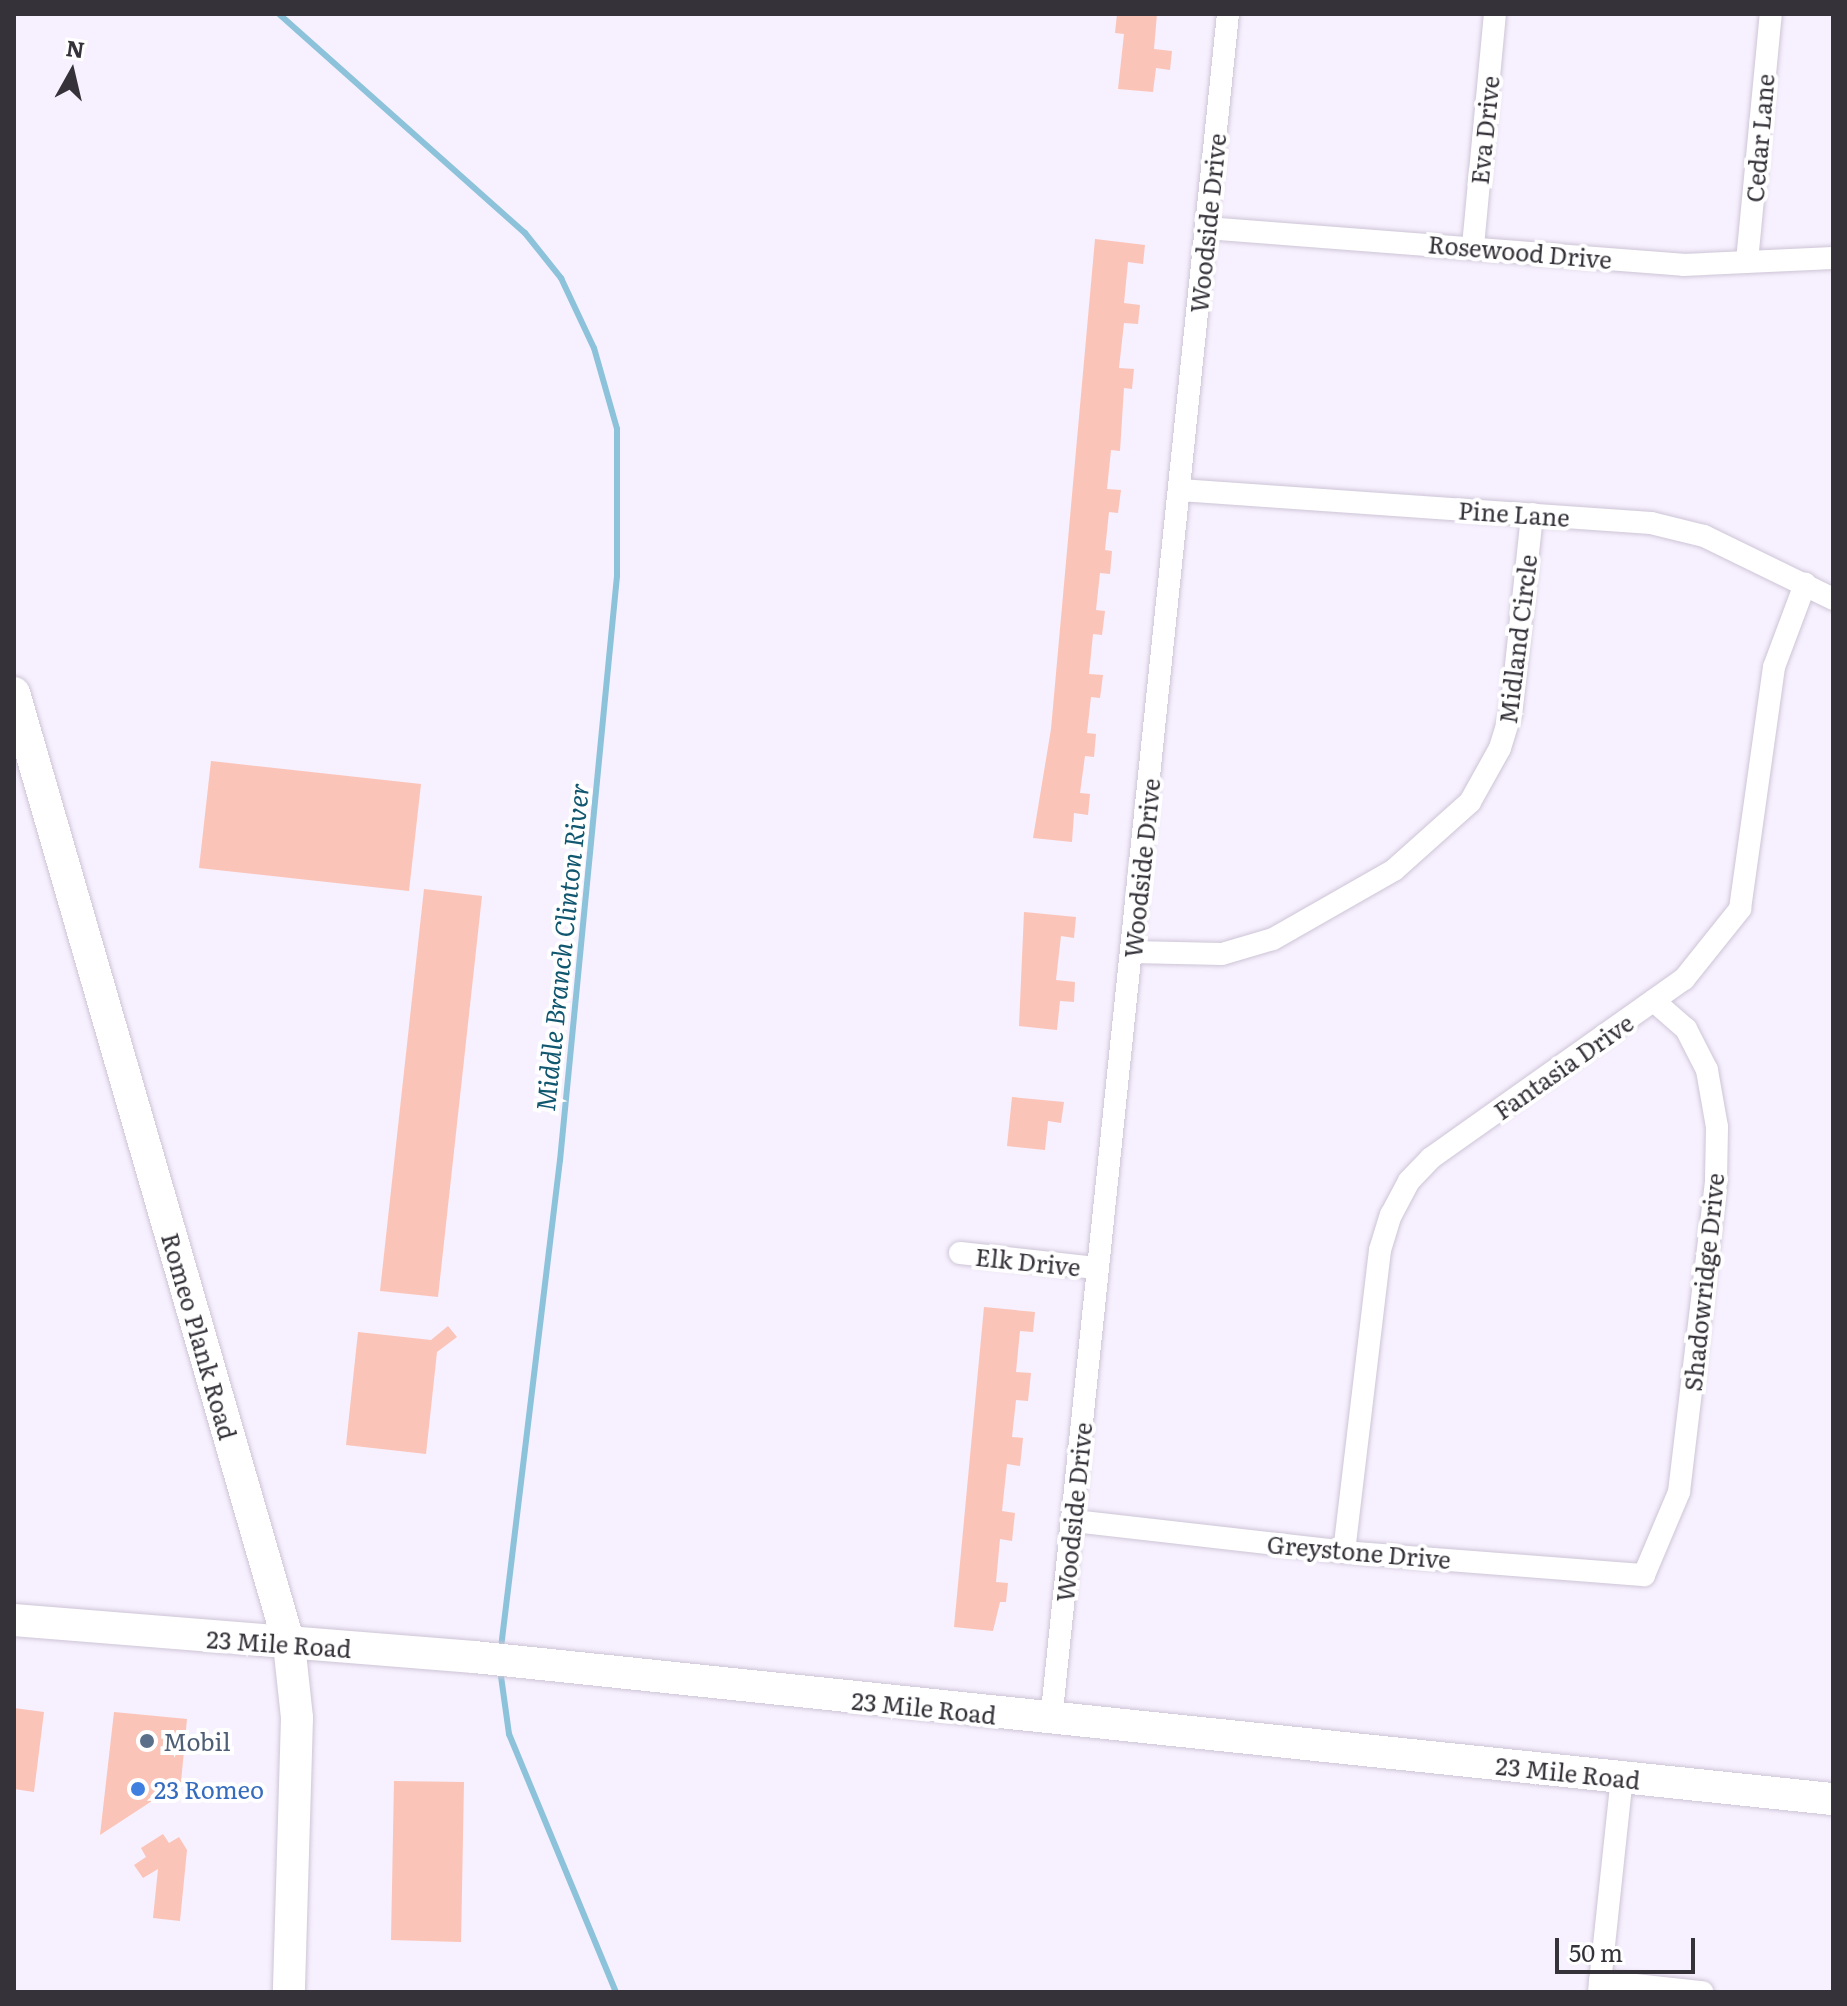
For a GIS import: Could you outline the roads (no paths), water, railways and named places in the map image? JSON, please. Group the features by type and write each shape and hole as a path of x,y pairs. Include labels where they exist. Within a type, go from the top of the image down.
{"main road":[{"name":"Romeo Plank Road","path":"14,693 289,1644 297,1718 289,1992"},
{"name":"23 Mile Road","path":"14,1620 474,1657 1051,1721 1833,1799"}],"street":[{"name":"Woodside Drive","path":"1051,1721 1228,14"},
{"name":"Eva Drive","path":"1473,246 1495,14"},
{"name":"Cedar Lane","path":"1747,261 1771,14"},
{"name":"Rosewood Drive","path":"1206,228 1473,246 1683,265 1833,258"},
{"name":"Pine Lane","path":"1180,490 1651,523 1704,536 1833,599"},
{"name":"Midland Circle","path":"1132,952 1222,954 1273,939 1359,894 1456,818 1485,781 1508,725 1532,514"},
{"name":"Fantasia Drive","path":"1344,1552 1380,1250 1409,1181 1431,1158 1684,979 1740,909 1774,667 1805,584"},
{"name":"Shadowridge Drive","path":"1644,1575 1679,1492 1716,1180 1717,1127 1707,1070 1686,1029 1654,1001"},
{"name":"Elk Drive","path":"960,1253 1096,1268"},
{"name":"Greystone Drive","path":"1074,1521 1344,1552 1644,1575"},
{"path":"1622,1778 1599,1986 1702,1992"}],"waterway":[{"name":"Middle Branch Clinton River","path":"279,14 525,233 561,278 594,348 617,429 617,576 560,1160 501,1650"},
{"name":"Middle Branch Clinton River","path":"500,1669 509,1734 616,1992"}],"place":[{"name":"Mobil","path":"147,1741"},
{"name":"23 Romeo","path":"138,1789"}]}
